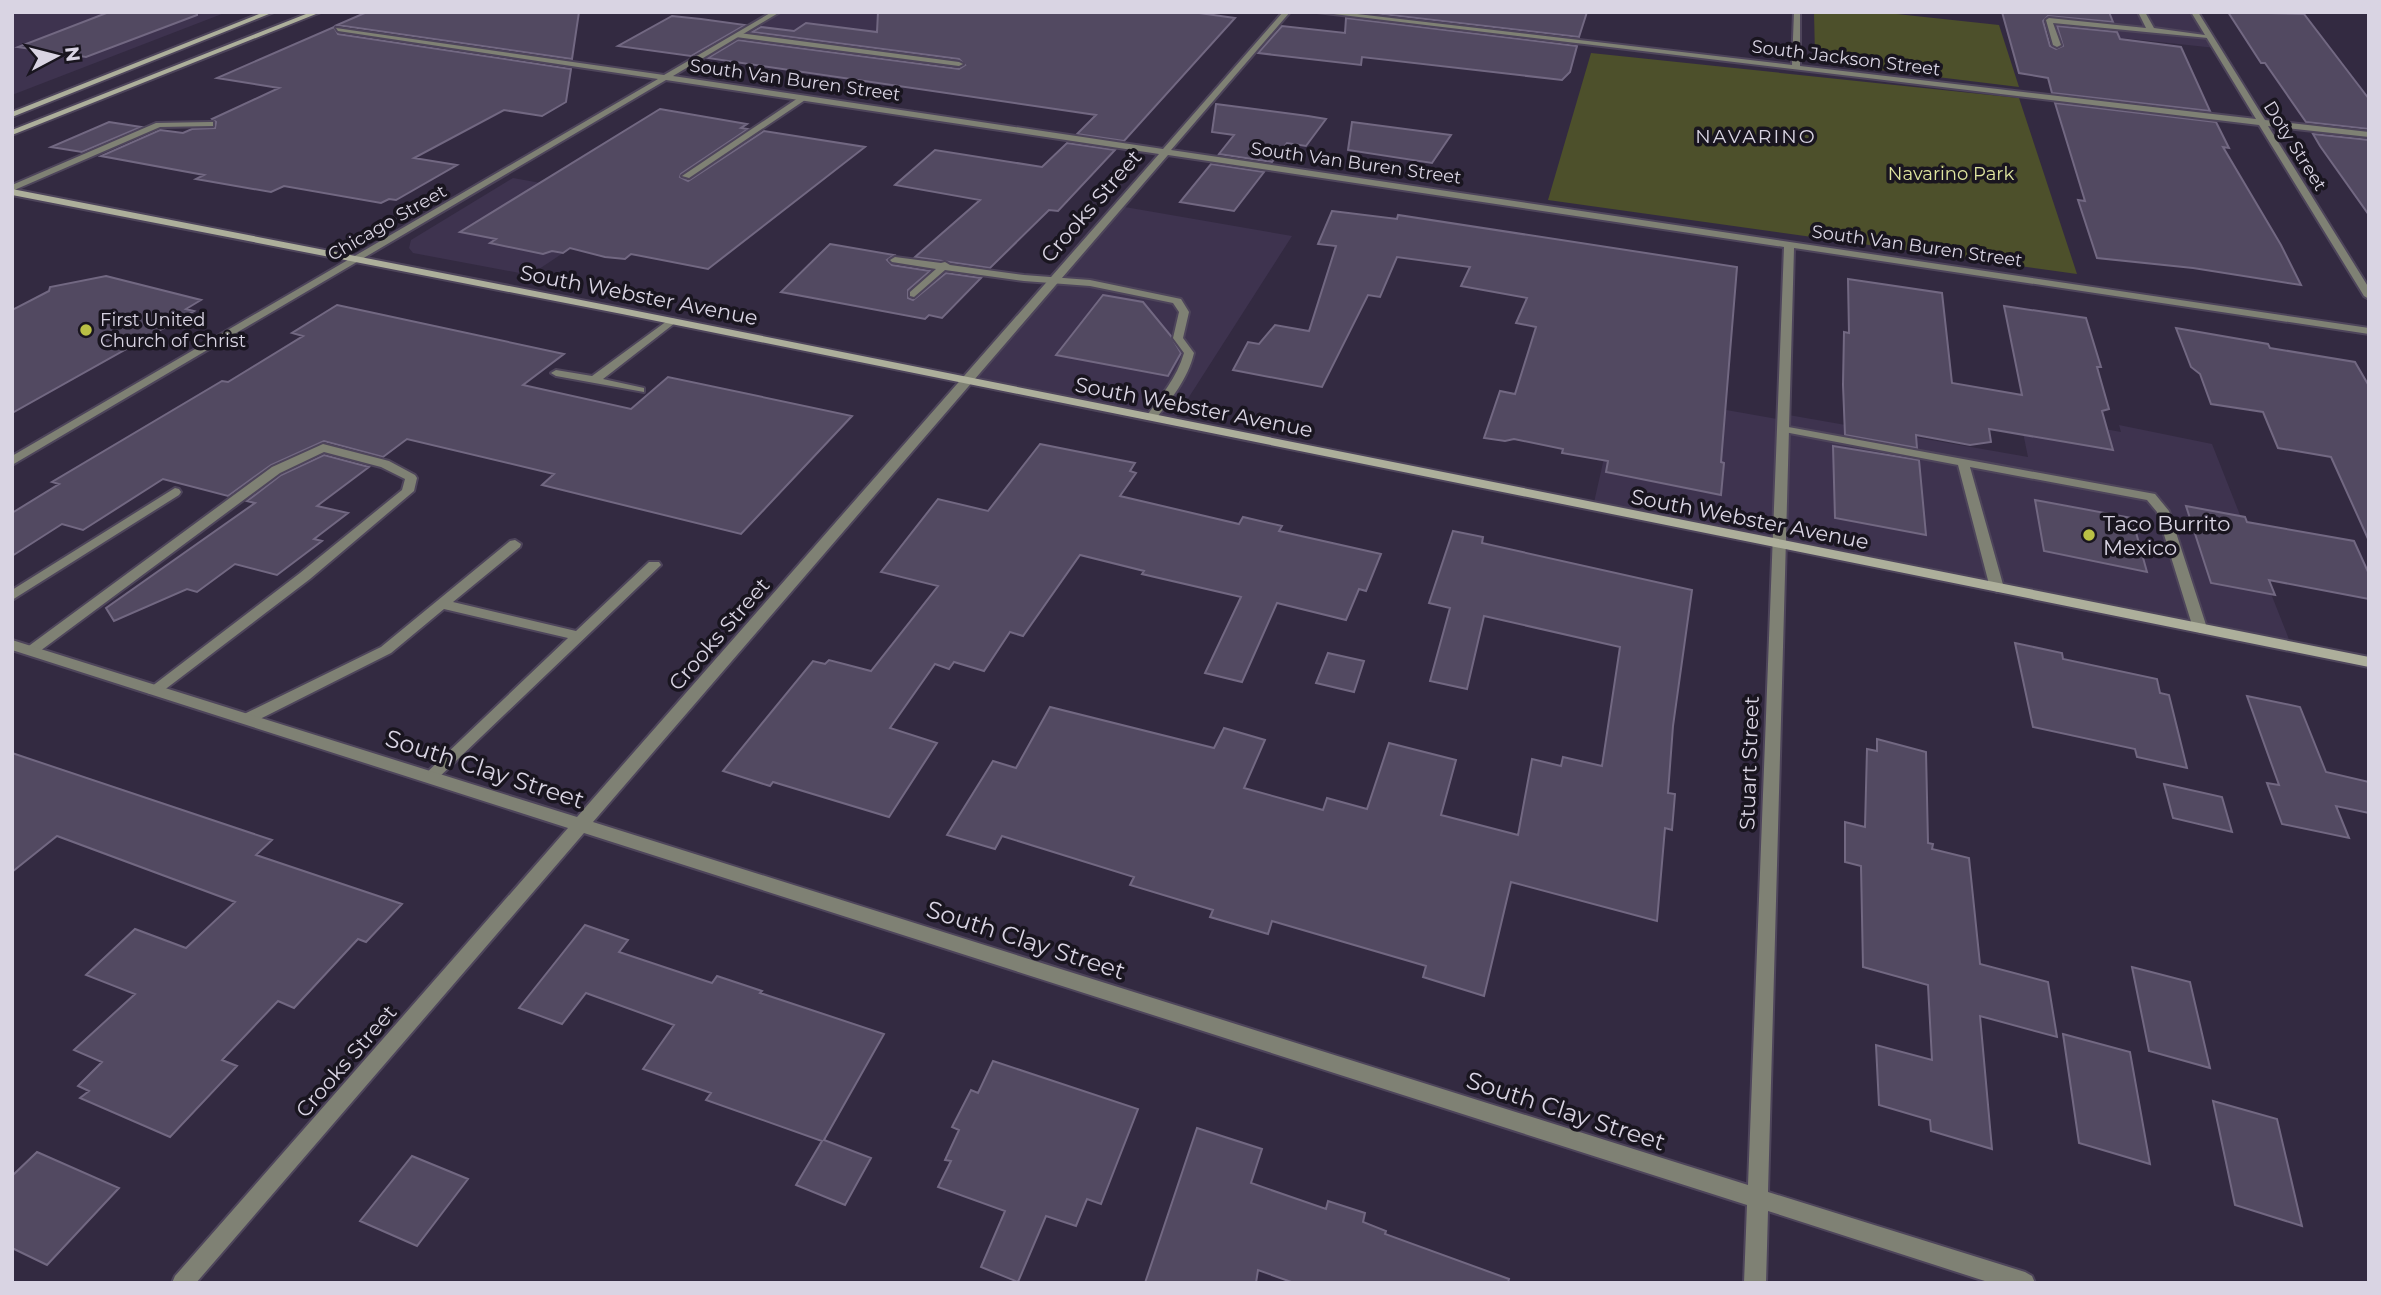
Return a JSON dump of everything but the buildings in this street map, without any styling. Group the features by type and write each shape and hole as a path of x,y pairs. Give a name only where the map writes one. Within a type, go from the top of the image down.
{"main road":[{"path":"12,116 271,12"},
{"path":"12,133 318,12"},
{"name":"South Webster Avenue","path":"12,190 2369,662"}],"street":[{"name":"Chicago Street","path":"12,461 777,12"},
{"name":"Crooks Street","path":"181,1283 1287,12"},
{"name":"South Jackson Street","path":"1320,12 2369,135"},
{"path":"1796,68 1797,12"},
{"path":"2141,12 2151,30"},
{"name":"Doty Street","path":"2194,12 2369,296"},
{"path":"2057,45 2049,20 2208,36"},
{"name":"South Van Buren Street","path":"338,29 2369,331"},
{"path":"739,35 959,64"},
{"path":"686,176 804,99"},
{"path":"12,190 159,125 209,124"},
{"name":"Stuart Street","path":"1755,1283 1789,245"},
{"path":"895,260 1024,278 1090,283 1177,301 1184,312 1178,338 1189,353 1186,365 1172,390 1151,418"},
{"path":"914,294 944,265"},
{"path":"594,380 671,321"},
{"path":"556,373 640,390"},
{"path":"1783,429 2151,497 2162,511 2200,628"},
{"path":"31,651 276,470 323,448 385,464 411,478 408,491 305,576 154,690"},
{"path":"1964,462 1997,588"},
{"path":"12,596 175,492"},
{"path":"247,719 386,650 515,544"},
{"path":"430,777 654,565"},
{"path":"442,604 579,636"},
{"name":"South Clay Street","path":"12,645 2025,1283"}],"shaded area":[{"path":"12,12 227,12 12,95"},
{"path":"777,12 973,12 999,39 962,68 730,40"},
{"path":"2005,12 2194,12 2216,48 2008,26"},
{"path":"513,178 585,191 670,182 530,275 413,253 409,248 411,240"},
{"path":"1119,206 1292,236 1173,422 966,381"},
{"path":"1619,391 1783,420 1783,414 2028,457 2019,413 2121,432 2119,425 2212,444 2292,647 1593,507"}],"green space":[{"path":"1814,12 1878,12 1999,25 2019,87 1823,63 1815,56"},
{"name":"Navarino Park","path":"1591,53 2019,98 2077,274 1548,200"}],"place":[{"name":"First United Church of Christ","path":"86,330"},
{"name":"Taco Burrito Mexico","path":"2089,535"}],"district":[{"name":"NAVARINO","path":"1756,136"}]}
